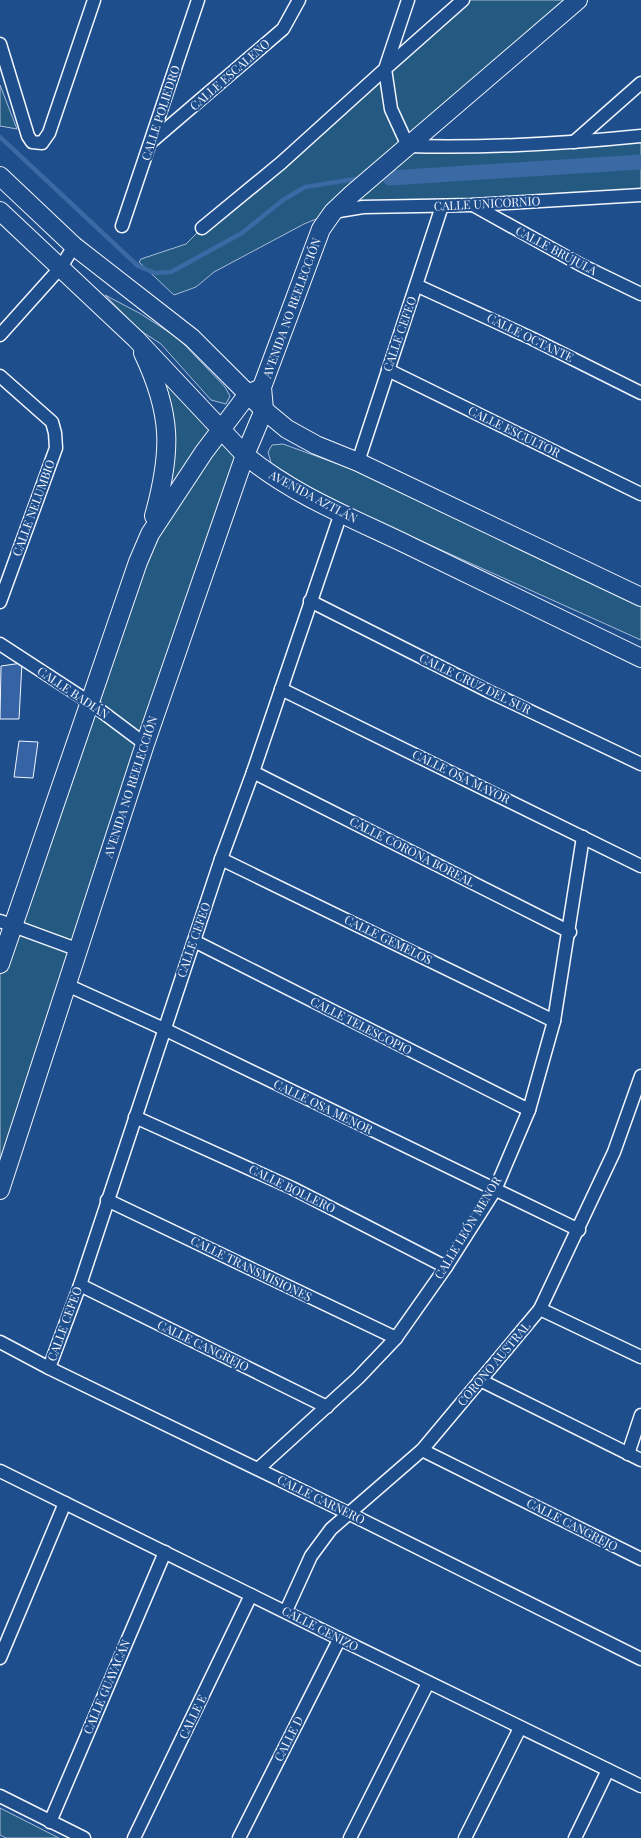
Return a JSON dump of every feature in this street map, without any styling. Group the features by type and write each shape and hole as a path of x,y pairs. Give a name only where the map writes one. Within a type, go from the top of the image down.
{"main road":[{"name":"AVENIDA NO REELECCIÓN","path":"0,964 6,923 150,534 221,430 255,390 321,229 333,212 578,0"},
{"path":"0,176 74,246 167,316 255,390 264,410 287,429 316,445 358,462 641,597"},
{"name":"AVENIDA AZTLÁN","path":"0,211 136,339 245,455 283,483 641,658"},
{"path":"136,339 161,397 166,422 168,455 162,490 150,534"},
{"name":"AVENIDA NO REELECCIÓN","path":"0,1190 145,744 245,455 264,410"}],"street":[{"path":"0,44 28,136 37,144 42,143 49,133 94,0"},
{"name":"CALLE POLIEDRO","path":"122,226 198,0"},
{"name":"CALLE ESCALENO","path":"151,142 283,29 299,0"},
{"path":"408,0 385,69 391,109 408,146 467,148 641,136"},
{"path":"202,228 282,163 463,0"},
{"path":"574,142 641,83"},
{"name":"CALLE UNICORNIO","path":"333,212 363,207 473,205 641,195"},
{"name":"CALLE BRÚJULA","path":"473,205 581,265 641,294"},
{"name":"CALLE CEFEO","path":"358,462 418,286 442,206"},
{"path":"0,335 61,267 74,246"},
{"name":"CALLE OCTANTE","path":"418,286 531,338 641,393"},
{"name":"CALLE ESCULTOR","path":"388,370 641,494"},
{"name":"CALLE NELUMBIO","path":"0,376 52,422 56,448 0,602"},
{"name":"CALLE CEFEO","path":"49,1368 80,1285 164,1029 341,513"},
{"name":"CALLE CRUZ DEL SUR","path":"310,601 488,691 641,764"},
{"name":"CALLE BADIÁN","path":"0,644 89,702 145,744"},
{"name":"CALLE OSA MAYOR","path":"281,690 641,866"},
{"name":"CALLE CORONA BOREAL","path":"253,772 570,932"},
{"name":"CALLE LEÓN MENOR","path":"258,1469 327,1408 396,1338 446,1267 495,1190 528,1110 554,1021 570,932 583,837"},
{"name":"CALLE GEMELOS","path":"222,859 554,1021"},
{"path":"6,923 79,950"},
{"name":"CALLE TELESCOPIO","path":"194,941 528,1110"},
{"name":"CALLE OSA MENOR","path":"67,985 164,1029 579,1230"},
{"name":"CORONO AUSTRAL","path":"286,1611 311,1556 331,1528 350,1514 422,1450 540,1309 579,1230 614,1152 641,1076"},
{"name":"CALLE BOLLERO","path":"135,1117 292,1188 446,1267"},
{"name":"CALLE TRANSMISIONES","path":"107,1200 396,1338"},
{"name":"CALLE CANGREJO","path":"80,1285 327,1408"},
{"path":"540,1309 641,1356"},
{"name":"CALLE CARNERO","path":"0,1342 49,1368 350,1514 641,1659"},
{"path":"480,1380 641,1460"},
{"path":"628,1454 641,1415"},
{"name":"CALLE CANGREJO","path":"422,1450 641,1559"},
{"name":"CALLE CENIZO","path":"0,1471 286,1611 339,1640 641,1786"},
{"path":"0,1658 65,1503"},
{"name":"CALLE GUAYACÁN","path":"50,1822 164,1552"},
{"name":"CALLE E","path":"134,1838 251,1595"},
{"name":"CALLE D","path":"239,1838 339,1640"},
{"path":"350,1838 428,1683"},
{"path":"465,1838 520,1728"},
{"path":"575,1838 608,1770"},
{"path":"0,1796 84,1838"}],"shaded area":[{"path":"463,0 575,0 409,145 641,136 641,195 333,212 304,224 214,272 196,287 174,295 139,262 141,259 186,244"},
{"path":"0,85 17,129 0,126"},
{"path":"105,295 141,314 178,338 225,387 230,396 226,404 211,400 161,344 138,329"},
{"path":"149,365 245,455 0,1195 0,964 150,534 168,455"},
{"path":"283,444 368,475 641,602 641,640 328,499 271,463 268,452 272,445"},
{"path":"0,1808 59,1838 6,1838 0,1835"}],"building":[{"path":"22,663 19,719 0,719 1,666"},
{"path":"19,741 38,742 33,778 14,777"}],"waterway":[{"path":"0,137 138,266 155,273 171,272 242,233 283,200 305,187 355,179"},
{"path":"390,178 641,162"}]}
